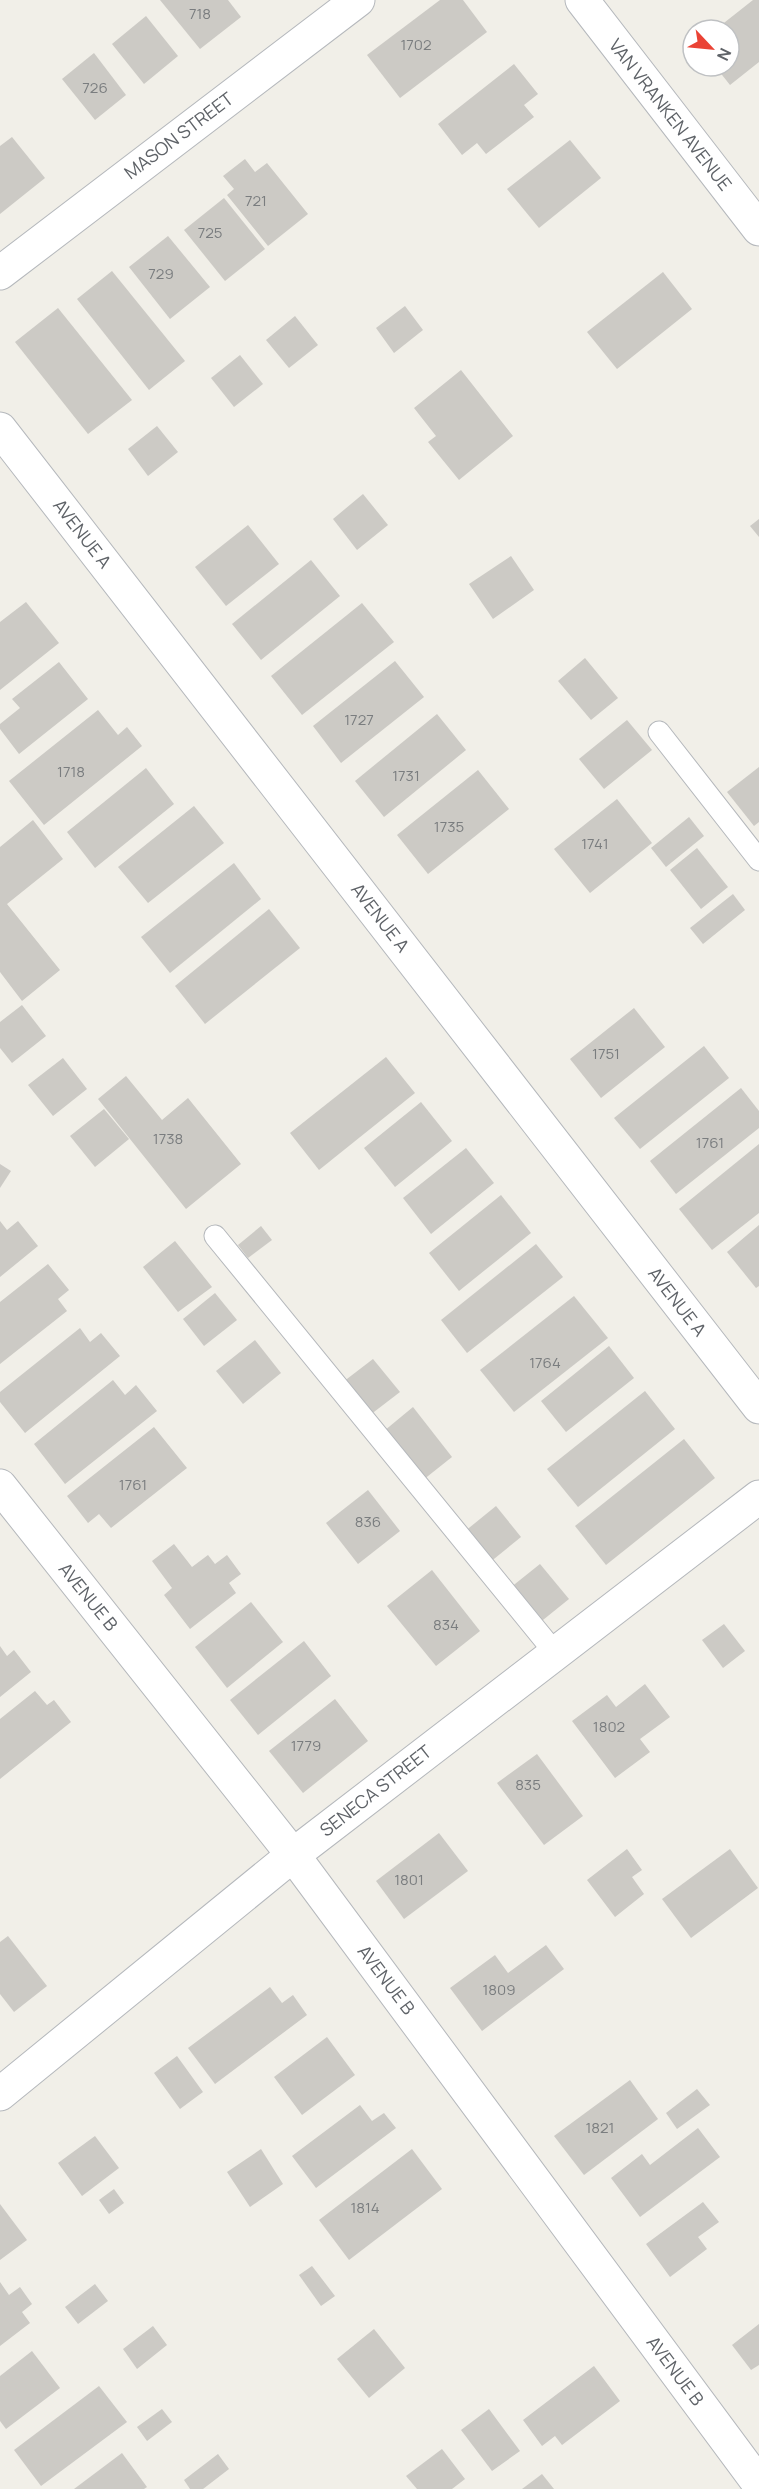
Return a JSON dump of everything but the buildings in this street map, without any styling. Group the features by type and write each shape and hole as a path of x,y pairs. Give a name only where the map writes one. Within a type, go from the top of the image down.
{"street":[{"name":"MASON STREET","path":"0,273 358,0"},
{"name":"VAN VRANKEN AVENUE","path":"582,0 759,229"},
{"name":"AVENUE A","path":"0,429 759,1407"},
{"name":"AVENUE B","path":"0,1486 294,1855 759,2484"},
{"name":"SENECA STREET","path":"0,2094 294,1855 759,1497"}],"lane":[{"path":"659,732 759,860"},
{"path":"215,1236 556,1654"}]}
